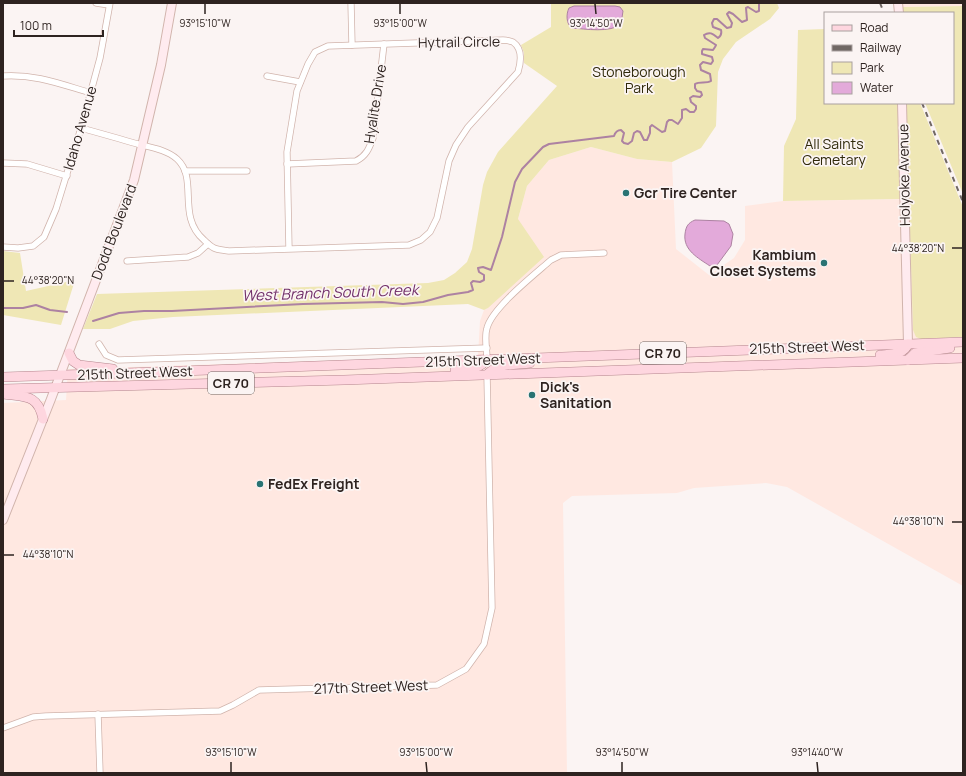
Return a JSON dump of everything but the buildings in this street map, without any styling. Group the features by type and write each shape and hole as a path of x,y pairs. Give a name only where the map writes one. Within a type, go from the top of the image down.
{"main road":[{"name":"Dodd Boulevard","path":"3,520 56,388 134,180 162,60 172,3"},
{"name":"Holyoke Avenue","path":"902,104 908,344"},
{"name":"215th Street West","path":"3,376 154,372 963,342"},
{"path":"823,363 845,358 901,352 906,349 908,344"},
{"path":"908,360 915,353 963,346"},
{"path":"68,353 73,361 79,365 154,372"},
{"path":"487,375 492,369 502,366 540,363 566,356"},
{"name":"215th Street West","path":"3,389 407,378 963,358"},
{"path":"407,378 430,372 477,367 482,365 487,359"},
{"path":"3,394 28,398 37,402 43,419"}],"street":[{"path":"96,3 109,4"},
{"path":"351,3 352,45"},
{"name":"Idaho Avenue","path":"3,247 18,248 33,246 44,237 56,209 67,176 91,93 100,58 109,4"},
{"name":"Hytrail Circle","path":"185,171 187,177 191,222 195,230 213,248 228,251 290,249 410,245 421,240 430,232 437,218 449,161 456,145 468,127 518,72 521,61 520,51 513,42 503,40 328,46 315,52 297,91 287,152 290,249"},
{"name":"Hyalite Drive","path":"287,164 356,161 363,157 370,149 384,44"},
{"path":"3,76 20,75 36,77 91,93"},
{"path":"267,76 300,82"},
{"path":"81,128 168,154 177,159 185,171 247,171"},
{"path":"3,163 28,164 67,176"},
{"path":"127,261 188,258 198,253 208,244"},
{"path":"487,359 486,330 489,320 497,310 551,260 561,255 604,253"},
{"name":"215th Street West","path":"99,344 106,355 118,360 487,348"},
{"name":"217th Street West","path":"3,728 33,717 220,711 259,690 436,685 466,669 484,644 492,608 487,375"},
{"path":"98,714 100,773"}],"shaded area":[{"path":"902,3 963,3 963,6 902,7"},
{"path":"591,147 637,159 672,162 676,249 709,275 734,258 745,240 745,206 783,201 910,199 913,330 921,339 963,337 963,586 787,487 766,483 694,488 677,493 572,496 563,503 567,773 3,773 3,403 66,400 68,369 478,356 480,321 484,310 488,308 518,219 527,186 549,160"}],"green space":[{"name":"Stoneborough Park","path":"551,3 777,3 779,8 770,19 736,42 723,59 718,72 716,126 701,148 672,162 637,159 591,147 549,160 527,186 518,219 544,257 484,310 468,304 173,317 133,321 110,329 83,329 97,294 428,283 444,280 455,273 467,262 472,249 483,185 487,172 498,152 557,86 524,63 524,53 521,45 551,27"},
{"path":"963,6 963,194 925,104 954,104 954,12 903,12 902,7"},
{"name":"All Saints Cemetary","path":"824,29 824,104 898,104 900,199 783,201 784,146 796,119 798,30"},
{"path":"906,104 920,104 963,207 963,337 921,339 916,337 913,330"},
{"path":"3,251 20,253 26,291 75,280 61,325 3,315"}],"water":[{"path":"574,6 620,7 623,11 621,24 611,29 591,30 572,28 568,21 567,13 569,8"},
{"path":"695,220 724,221 729,224 733,234 731,246 717,265 710,266 705,263 696,257 686,245 686,229 689,224"}],"waterway":[{"name":"West Branch South Creek","path":"93,321 119,313 144,311 172,311 303,304 382,302 403,304 423,302 473,290 471,283 473,281 480,282 484,280 484,275 479,272 478,268 483,267 491,270 502,237 515,182 522,169 543,147 549,144 614,136 616,132 621,130 624,133 622,141 628,144 632,141 634,133 637,131 640,132 644,140 647,140 650,133 650,127 652,125 662,132 665,131 669,120 672,120 678,124 682,118 682,110 686,109 690,112 694,112 696,109 696,106 691,102 690,98 693,96 700,97 702,95 701,92 697,91 695,88 695,84 711,81 710,74 701,70 700,65 703,62 711,64 713,61 712,57 702,54 702,51 703,49 713,50 716,45 705,38 704,35 710,33 718,38 721,35 721,30 713,27 712,23 714,19 717,19 727,28 731,27 732,23 727,14 729,12 742,22 747,20 746,8 748,7 756,12 759,11 759,3"},
{"name":"West Branch South Creek","path":"3,308 23,308 36,305 50,310 67,312"}],"railway":[{"path":"880,3 884,12"},
{"path":"922,104 963,202"}],"place":[{"name":"Gcr Tire Center","path":"626,193"},
{"name":"Kambium Closet Systems","path":"824,263"},
{"name":"Dick's Sanitation","path":"532,395"},
{"name":"FedEx Freight","path":"260,484"}]}
